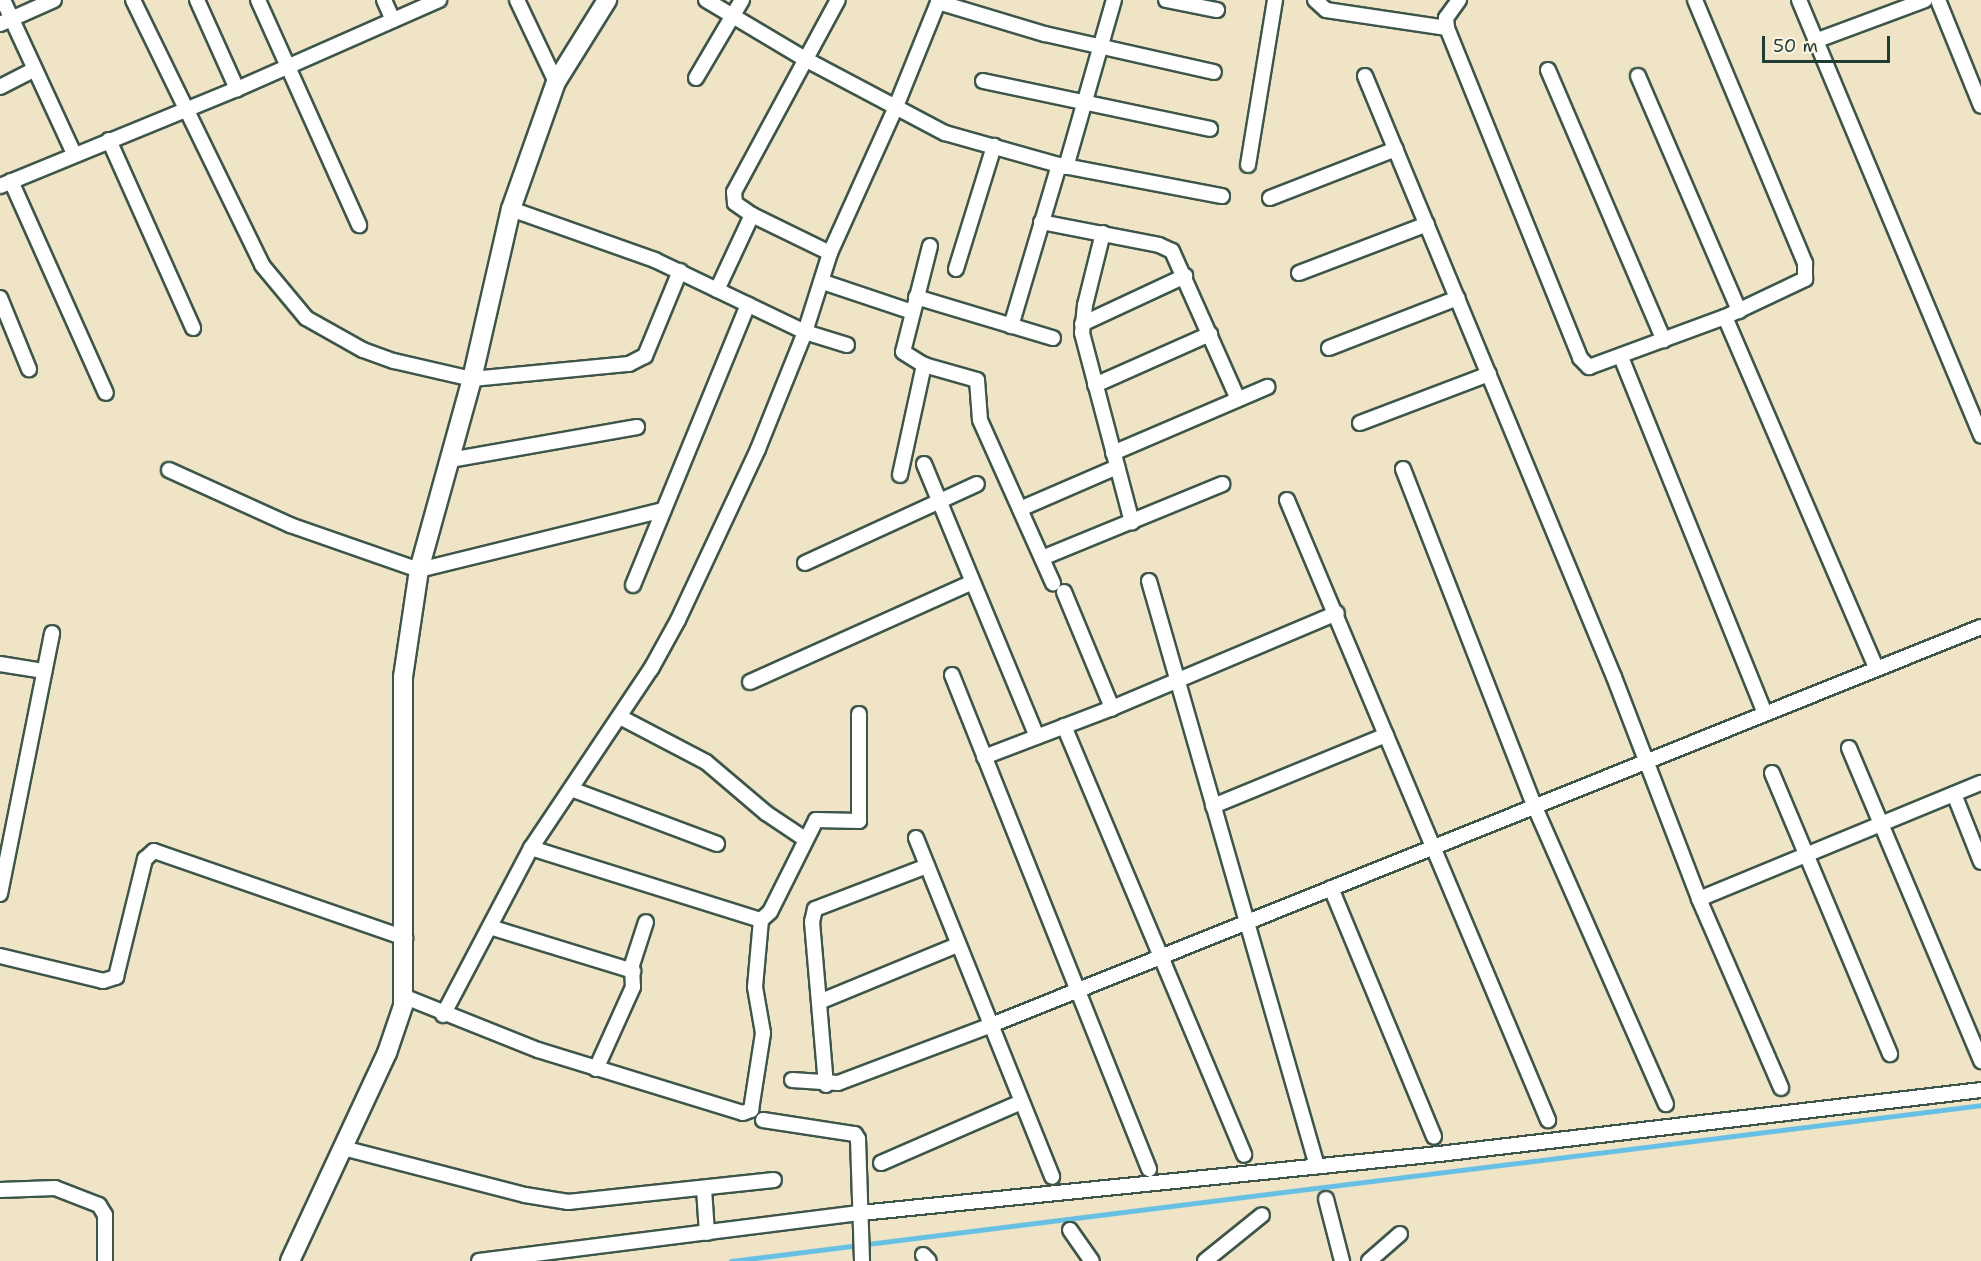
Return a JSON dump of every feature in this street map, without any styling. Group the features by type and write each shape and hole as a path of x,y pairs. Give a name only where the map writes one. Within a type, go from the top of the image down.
{"street":[{"path":"3,0 6,22 34,69 74,154"},
{"path":"6,22 54,0"},
{"path":"133,0 262,265 284,296 306,318 379,356 472,379 638,362 645,356 680,271"},
{"path":"197,0 237,89"},
{"path":"258,0 359,225"},
{"path":"384,0 393,20"},
{"path":"106,393 5,184 237,89 439,0"},
{"path":"517,0 556,82"},
{"path":"290,1261 387,1053 403,996 405,938 403,677 419,570 472,379 512,209 556,82 607,0"},
{"path":"706,0 805,59 895,109 945,133 1063,166 1222,196"},
{"path":"696,78 742,0"},
{"path":"830,253 752,215 735,203 734,192 838,0"},
{"path":"1011,326 1041,222 1063,166 1114,0"},
{"path":"1166,0 1216,10"},
{"path":"1248,165 1275,0"},
{"path":"1315,0 1326,10 1448,28"},
{"path":"1453,3 1446,18 1448,28 1580,358 1589,367 1621,357 1739,311 1800,283 1806,273 1695,0"},
{"path":"1799,0 1981,435"},
{"path":"1815,41 1925,0"},
{"path":"1938,0 1981,106"},
{"path":"442,1015 531,848 620,717 656,659 712,551 805,332 824,282 830,253 895,109 938,1 1100,46 1214,72"},
{"path":"0,87 34,69"},
{"path":"1548,70 1664,340"},
{"path":"1365,76 1489,374 1699,899 1780,1088"},
{"path":"1638,76 1739,311"},
{"path":"983,81 1210,129"},
{"path":"109,140 193,328"},
{"path":"956,269 994,146"},
{"path":"1270,198 1396,148"},
{"path":"512,209 680,271 805,332 847,345"},
{"path":"717,290 752,215"},
{"path":"1041,222 1167,247 1185,276 1238,399"},
{"path":"1299,273 1427,224"},
{"path":"1103,233 1082,324 1095,385 1132,522"},
{"path":"930,246 903,352 924,365 977,380 980,420 1042,558 1059,588 1112,708"},
{"path":"1082,324 1185,276"},
{"path":"824,282 912,312"},
{"path":"916,297 1053,338"},
{"path":"0,298 29,369"},
{"path":"1329,348 1458,298"},
{"path":"633,585 748,305"},
{"path":"1725,317 1876,668"},
{"path":"1095,385 1210,334"},
{"path":"1621,357 1765,713"},
{"path":"900,475 924,365"},
{"path":"1360,423 1489,374"},
{"path":"1113,453 1267,387"},
{"path":"450,460 637,427"},
{"path":"924,464 1036,737"},
{"path":"1020,509 1117,468"},
{"path":"169,470 290,525 419,570 664,510"},
{"path":"1403,470 1534,806 1666,1104"},
{"path":"805,563 977,484"},
{"path":"1042,558 1222,484"},
{"path":"1287,500 1337,613 1548,1119"},
{"path":"1149,581 1213,806 1249,920 1317,1166"},
{"path":"750,682 972,582"},
{"path":"984,757 1112,708 1337,613"},
{"path":"792,1080 826,1085 989,1026 1981,627"},
{"path":"0,894 7,822 52,633"},
{"path":"0,664 44,671"},
{"path":"952,675 1149,1169"},
{"path":"403,996 442,1015 596,1069 743,1113 751,1110 763,1033 755,987 760,920 770,912 805,839 819,818 851,824 859,821 859,714"},
{"path":"620,717 706,762 771,818 805,839"},
{"path":"1064,726 1244,1155"},
{"path":"1213,806 1386,735"},
{"path":"1849,748 1981,1061"},
{"path":"1772,773 1803,854 1890,1054"},
{"path":"1699,899 1803,854 1881,825 1981,783"},
{"path":"571,789 717,844"},
{"path":"1954,794 1981,862"},
{"path":"916,838 989,1026 1052,1177"},
{"path":"531,848 760,920"},
{"path":"0,956 103,981 116,977 145,859 154,851 405,938"},
{"path":"826,1085 812,922 815,909 927,866"},
{"path":"1331,888 1434,1137"},
{"path":"596,1069 633,987 633,971 646,922"},
{"path":"490,927 633,971"},
{"path":"819,1002 957,945"},
{"path":"479,1261 707,1233 1981,1090"},
{"path":"882,1163 1020,1102"},
{"path":"763,1120 855,1134 859,1145 862,1261"},
{"path":"344,1148 546,1199 595,1202 774,1180"},
{"path":"0,1190 43,1187 95,1202 104,1208 105,1261"},
{"path":"704,1189 707,1233"},
{"path":"1326,1199 1342,1261"},
{"path":"1204,1261 1262,1215"},
{"path":"1070,1230 1092,1261"},
{"path":"1368,1261 1400,1234"}],"waterway":[{"path":"731,1261 1981,1105"}]}
